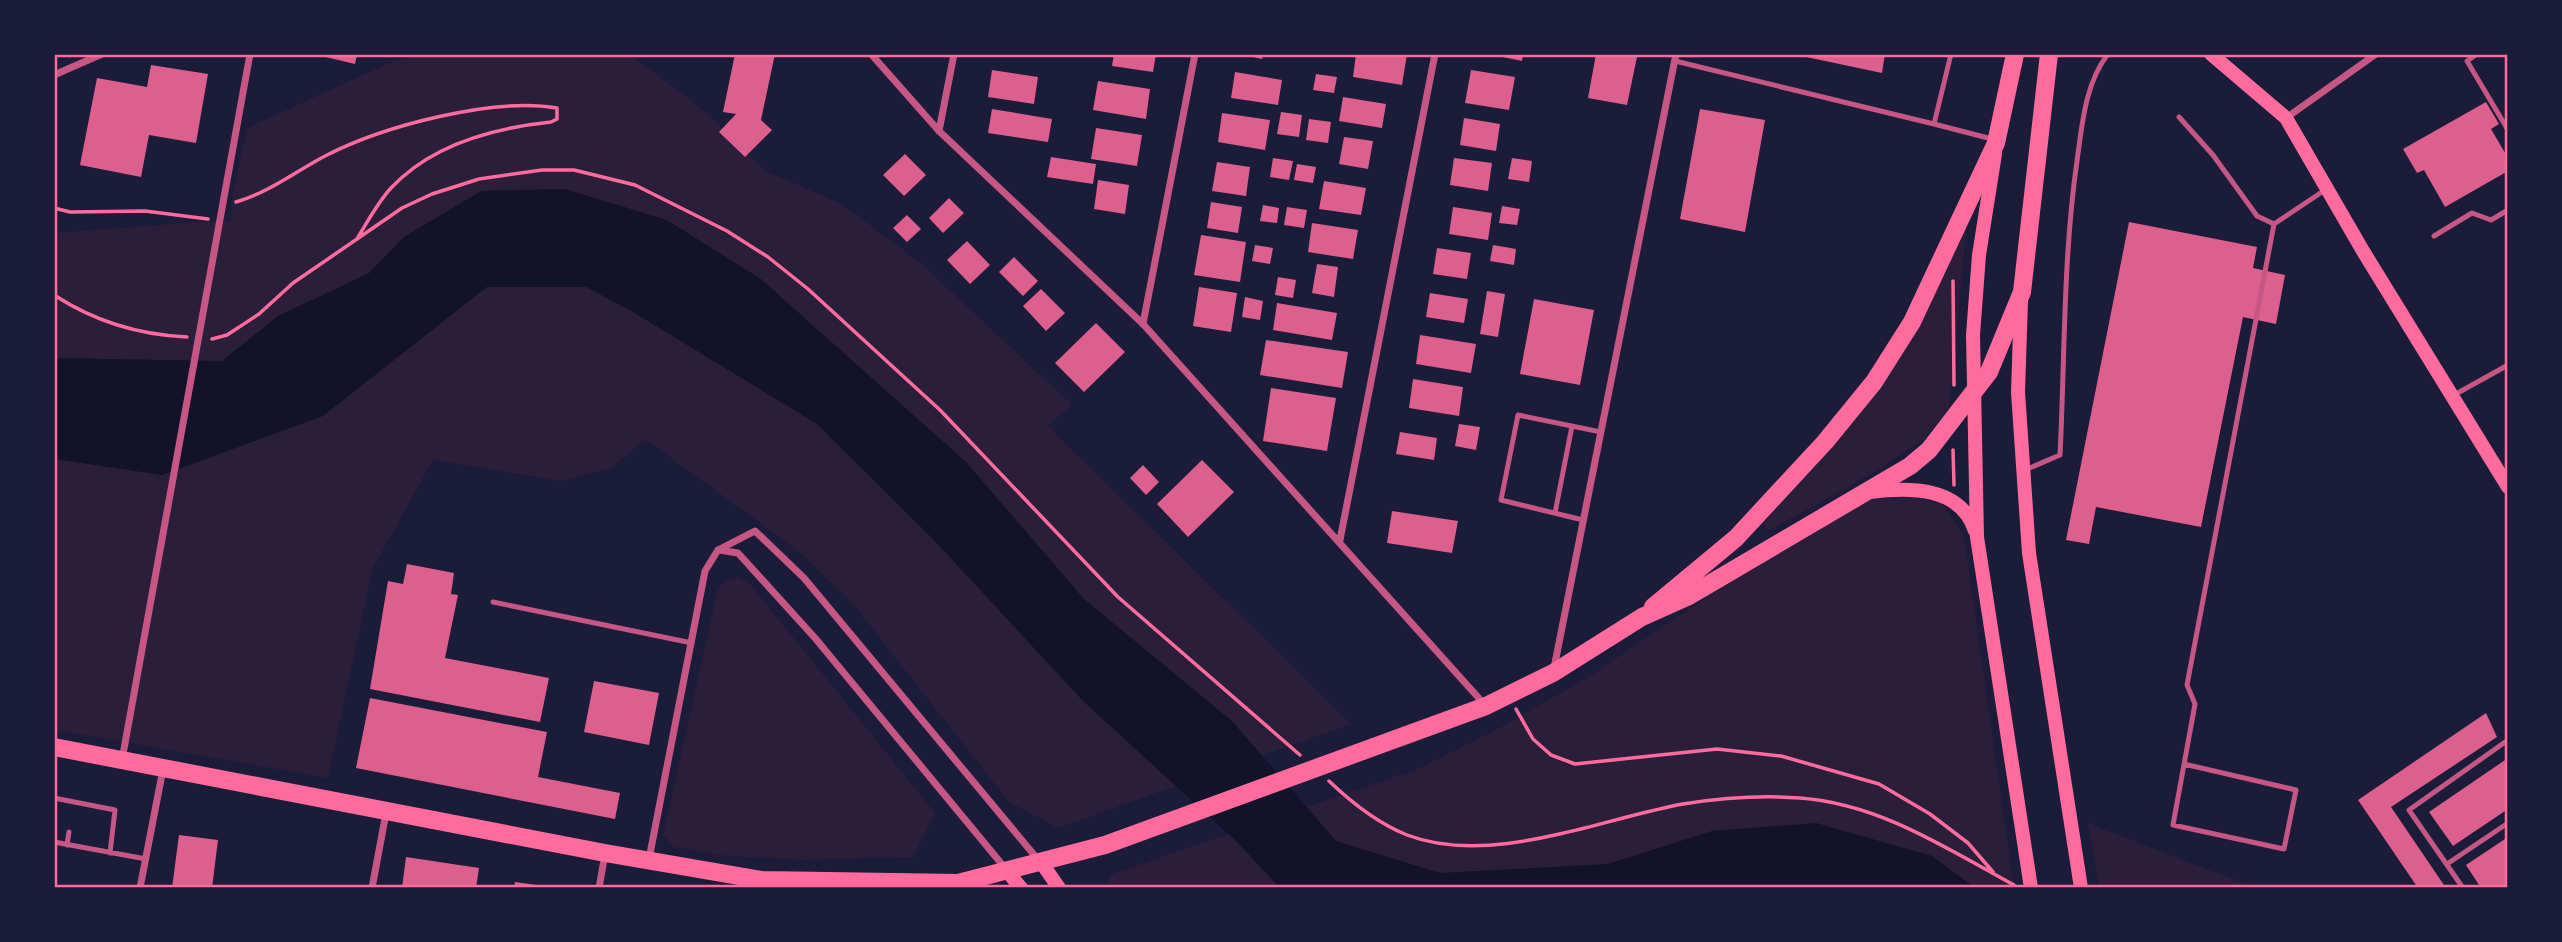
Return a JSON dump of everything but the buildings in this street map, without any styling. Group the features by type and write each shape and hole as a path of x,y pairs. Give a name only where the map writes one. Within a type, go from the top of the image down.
{"main road":[{"path":"1977,537 1973,335 1979,255 1996,141 2015,54"},
{"path":"2049,54 2022,292 2018,391 2029,553 2081,888"},
{"path":"2211,54 2286,118 2451,397 2508,487"},
{"path":"54,747 386,812 762,880 832,885 957,885 1105,845 1486,706 1553,673 1642,617 1736,538 1817,451 1874,382 1912,322 1996,141"},
{"path":"1642,617 1689,596 1910,467 1929,450 1989,372 2022,292"},
{"path":"1865,493 1899,488 1927,490 1954,502 1973,523 2031,888"},
{"path":"1041,862 1059,888"},
{"path":"1007,871 1021,888"}],"street":[{"path":"54,75 102,54"},
{"path":"122,761 250,54"},
{"path":"871,54 939,131 1143,324 1340,540 1486,706"},
{"path":"939,131 954,54"},
{"path":"1143,324 1195,54"},
{"path":"1340,540 1435,54"},
{"path":"2286,118 2376,54"},
{"path":"1553,673 1675,58"},
{"path":"648,861 693,643 705,571 718,550 755,531 804,578 1041,862"},
{"path":"718,550 738,553 815,638 1007,871"},
{"path":"140,888 163,769"},
{"path":"372,888 386,812"},
{"path":"599,888 605,853"}],"lane":[{"path":"1934,124 1951,54"},
{"path":"2022,471 2060,455 2065,274 2071,205 2088,100 2098,69 2108,54"},
{"path":"2477,54 2467,61 2508,130"},
{"path":"1675,58 1996,141"},
{"path":"2179,117 2213,155 2257,216 2274,224"},
{"path":"2184,764 2296,790 2284,849 2173,825 2184,764 2195,704 2187,685 2274,224 2328,188"},
{"path":"2434,236 2472,213 2491,220 2508,210"},
{"path":"2451,397 2508,365"},
{"path":"1583,520 1501,500 1518,415 1601,432"},
{"path":"1555,513 1572,426"},
{"path":"493,602 693,643"},
{"path":"2463,888 2409,810 2508,740"},
{"path":"54,798 115,810 110,853"},
{"path":"72,812 74,803"},
{"path":"2447,864 2508,823"},
{"path":"67,845 69,832"},
{"path":"54,842 146,859"}],"path":[{"path":"224,205 283,183 327,155 387,131 492,108 557,108 557,119 551,122 491,132 429,158 389,190 357,239"},
{"path":"204,338 227,335 259,314 293,283 402,208 432,194 479,179 542,170 574,170 635,185 727,231 768,257 808,289 940,410 1118,597 1304,759"},
{"path":"54,208 70,212 145,211 195,219 221,219"},
{"path":"1952,277 1954,385"},
{"path":"54,295 76,309 138,332 193,338"},
{"path":"1952,445 1955,453 1955,489"},
{"path":"1508,695 1533,739 1551,755 1576,764 1717,749 1781,756 1879,784 1930,814 1958,836 1995,874"},
{"path":"1322,775 1376,819 1409,835 1447,844 1471,845 1535,838 1682,804 1722,799 1800,798 1865,811 1917,831 2020,888"}],"shaded area":[{"path":"417,54 630,54 701,108 766,171 840,203 921,263 1072,405 1048,426 1351,724 1058,828 1009,802 853,604 796,549 645,439 613,467 561,481 433,460 373,568 328,778 54,730 54,233 231,222 232,196 247,128 389,63"},
{"path":"565,189 667,220 761,279 966,462 1084,599 1232,721 1336,841 1440,873 1608,864 1712,831 1816,823 1932,856 1975,888 1280,888 1237,842 1083,701 933,539 817,424 633,312 586,287 487,287 323,416 162,475 54,459 54,358 222,361 278,316 369,273 404,237 481,191"},
{"path":"1967,224 1949,408 1926,437 1878,470 1768,531 1763,523 1824,457 1897,357"},
{"path":"1913,495 1944,506 1964,536 2014,888 1107,888 1109,875 1417,769 1501,727 1590,676 1719,589 1824,524 1877,497"},
{"path":"739,578 751,585 935,813 913,857 803,860 727,856 673,847 663,835 717,592 725,580"},
{"path":"2088,823 2098,827 2256,888 2099,888"}]}
